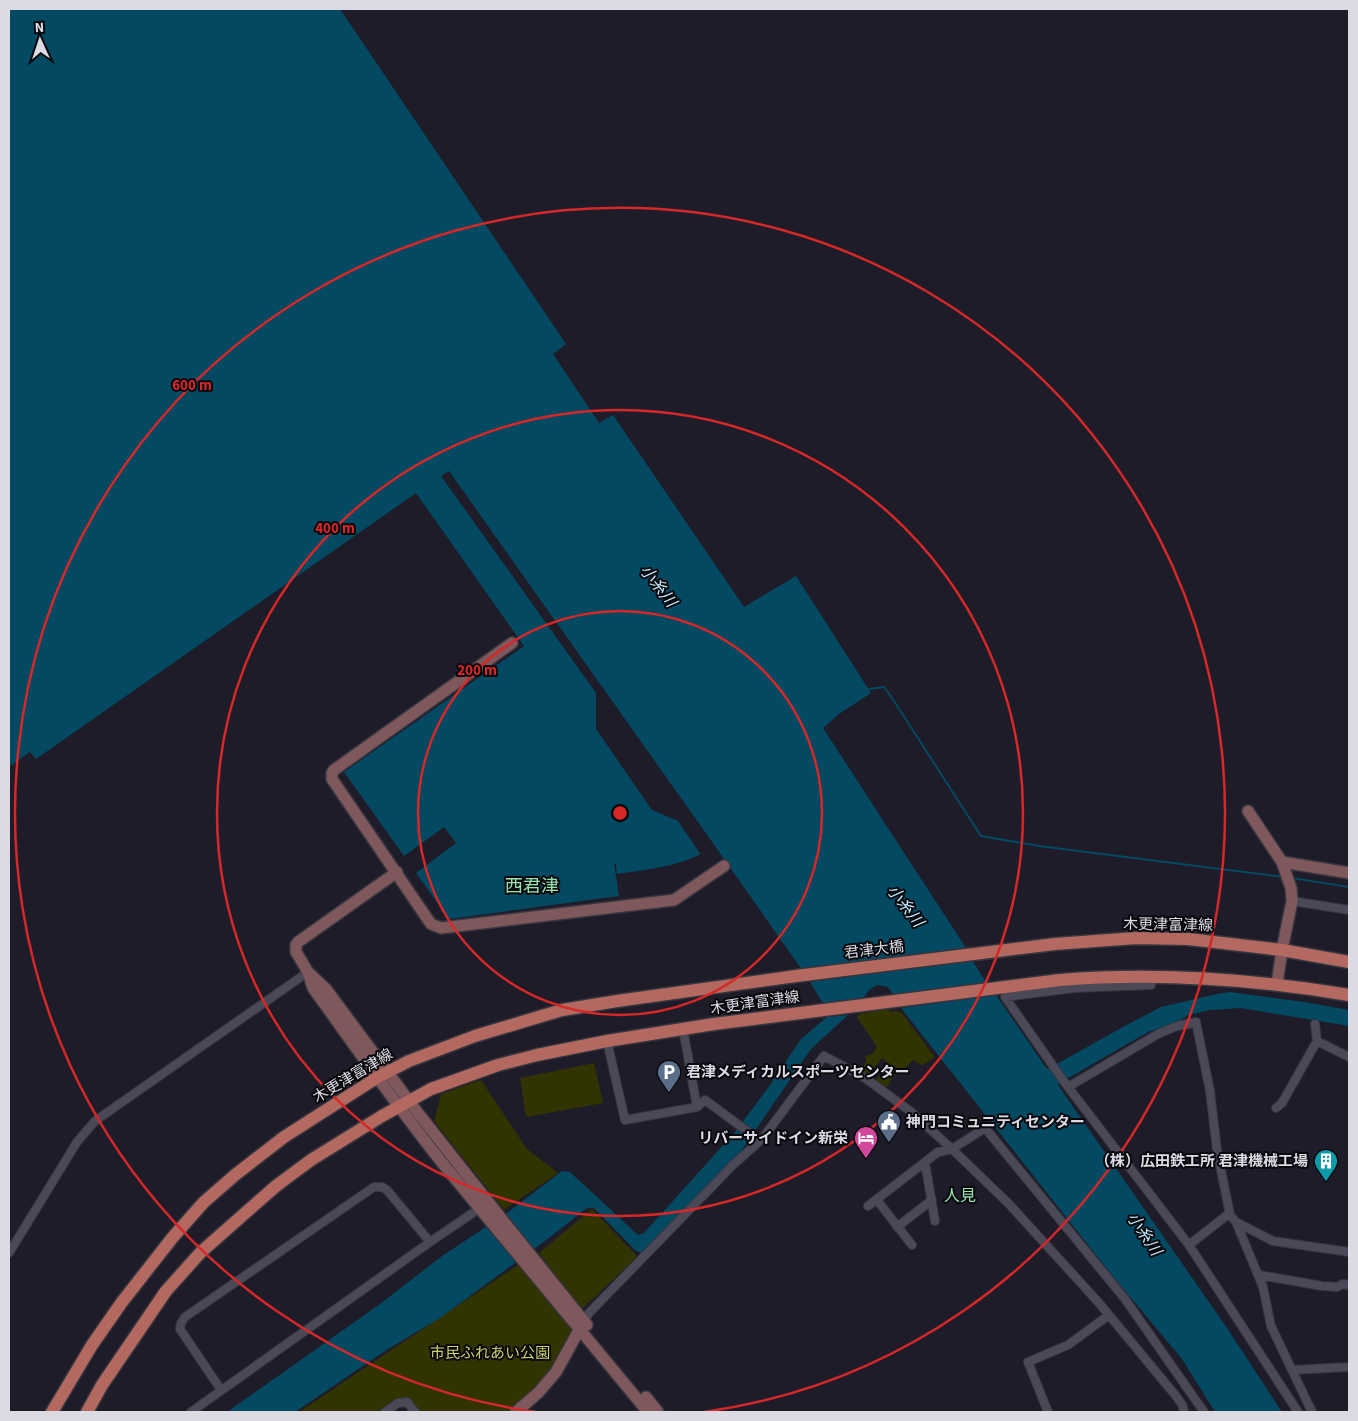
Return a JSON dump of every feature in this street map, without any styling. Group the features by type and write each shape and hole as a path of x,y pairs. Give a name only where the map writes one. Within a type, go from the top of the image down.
{"main road":[{"name":"木更津富津線","path":"986,952 1055,944 1136,938 1188,939 1282,950 1349,962"},
{"name":"君津大橋","path":"796,976 986,952"},
{"name":"木更津富津線","path":"52,1412 92,1345 122,1302 173,1237 204,1202 234,1175 284,1137 383,1075 409,1061 475,1036 562,1010 796,976"},
{"name":"木更津富津線","path":"87,1412 102,1385 166,1291 201,1252 276,1186 311,1160 404,1103 458,1078 537,1054 683,1029 1007,986 1086,978 1150,976"},
{"path":"1150,976 1223,979 1277,984 1349,995"}],"street":[{"path":"512,643 332,773 332,779 431,924 441,928 674,900 724,866"},
{"path":"1248,811 1286,872 1292,901 1277,984"},
{"path":"397,872 298,942 296,952 308,972 326,988 383,1075 480,1208 493,1216"},
{"path":"1286,872 1349,873"},
{"path":"1292,901 1349,910"},
{"path":"9,1254 77,1142 96,1121 308,972"},
{"path":"1150,976 1151,985 1056,990 1005,997 1066,1085 1189,1246 1298,1412"},
{"path":"1066,1085 1158,1034 1177,1026 1196,1022 1210,1091 1217,1150 1230,1215 1236,1222 1259,1275 1266,1297 1271,1326 1312,1412"},
{"path":"1276,1108 1282,1104 1317,1041 1315,1024"},
{"path":"683,1029 697,1107"},
{"path":"607,1041 625,1120 697,1107 705,1100 758,1138"},
{"path":"1317,1041 1349,1058"},
{"path":"516,1412 539,1392 556,1372 589,1313 758,1138 824,1056 865,1078 910,1111 1009,1204 1109,1315 1176,1396 1184,1412"},
{"path":"404,1103 528,1260 658,1412"},
{"path":"868,1206 938,1152 952,1149 985,1128 1125,1299 1204,1412"},
{"path":"925,1163 935,1221"},
{"path":"221,1390 180,1328 184,1317 374,1187 382,1187 387,1190 430,1242"},
{"path":"877,1200 912,1245"},
{"path":"897,1227 932,1200"},
{"path":"191,1412 480,1208"},
{"path":"1189,1246 1226,1216 1230,1215"},
{"path":"1236,1222 1273,1241 1349,1252"},
{"path":"1259,1275 1322,1286 1337,1287 1343,1284 1349,1285"},
{"path":"1048,1412 1028,1362 1068,1345 1109,1315"},
{"path":"583,1325 648,1412"},
{"path":"1292,1370 1349,1367"},
{"path":"385,1412 398,1403 407,1402 416,1412"}],"green space":[{"path":"890,1009 889,1012 896,1011 902,1013 934,1058 923,1065 913,1060 893,1077 885,1089 875,1081 890,1065 882,1058 873,1069 878,1073 872,1080 854,1067 856,1065 861,1068 867,1060 864,1057 873,1053 877,1047 857,1017 859,1014"},
{"path":"594,1063 603,1103 526,1117 520,1078"},
{"path":"481,1080 527,1149 558,1173 504,1210 434,1121 441,1094"},
{"path":"592,1209 636,1255 636,1258 584,1307 579,1307 539,1253"},
{"name":"市民ふれあい公園","path":"518,1265 563,1311 575,1327 559,1358 536,1390 509,1412 417,1412 402,1398 396,1399 377,1412 299,1412"}],"water":[{"name":"小糸川","path":"9,9 340,9 566,344 553,354 599,423 613,415 744,607 796,576 871,693 839,714 823,728 966,948 802,970 715,846 692,858 655,868 617,874 616,864 614,863 619,896 449,919 416,873 456,843 444,827 404,856 344,772 524,646 416,493 36,759 30,752 9,767"},
{"path":"972,960 987,984 894,996 888,987 877,985 869,990 862,1000 824,1005 810,982"},
{"path":"1230,992 1349,1010 1349,1026 1240,1008 1210,1010 1188,1015 1178,1022 1148,1032 1065,1080 1055,1065 1161,1007"},
{"name":"小糸川","path":"996,995 1047,1069 1051,1067 1061,1082 1058,1085 1227,1328 1282,1412 1215,1412 1182,1359 1111,1274 901,1008"},
{"path":"848,1015 811,1049 733,1163 641,1253 635,1250 594,1208 587,1208 440,1318 388,1349 295,1412 227,1412 380,1304 442,1256 507,1213 562,1171 570,1172 638,1235 644,1233 735,1132 801,1039 827,1017"}],"pier":[{"path":"449,471 715,846 701,855 678,821 652,810 596,729 596,693 441,476"}],"waterway":[{"path":"869,689 884,687 981,836 1039,846 1283,877"},
{"path":"1292,878 1349,887"}],"place":[{"name":"君津メディカルスポーツセンター","path":"669,1093"},
{"name":"神門コミュニティセンター","path":"889,1143"},
{"name":"リバーサイドイン新栄","path":"866,1159"},
{"name":"（株）広田鉄工所 君津機械工場","path":"1326,1182"}],"district":[{"name":"西君津","path":"532,886"},
{"name":"人見","path":"960,1196"}]}
